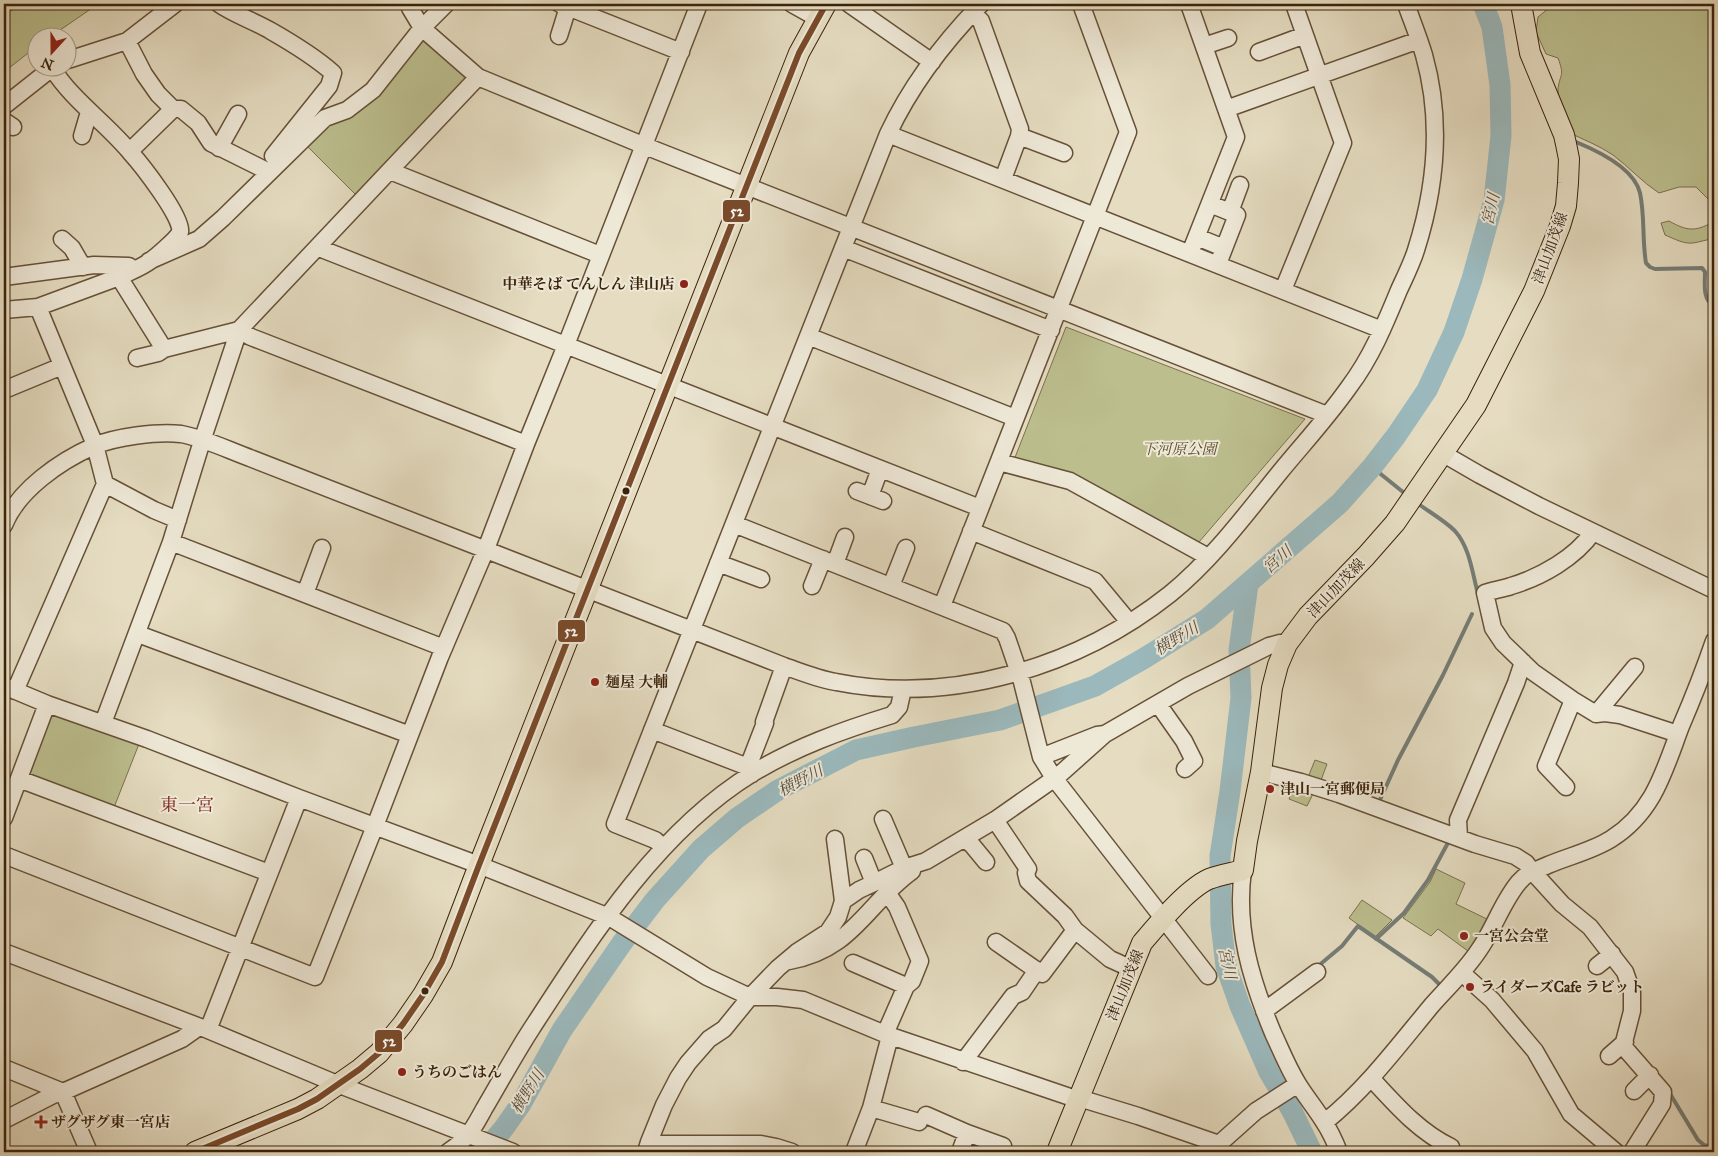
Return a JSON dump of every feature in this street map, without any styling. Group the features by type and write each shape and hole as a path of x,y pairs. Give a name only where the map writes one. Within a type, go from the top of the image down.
{"main road":[{"name":"津山加茂線","path":"1057,1152 1142,943 1164,917 1200,885 1210,879 1237,872 1247,842 1261,772 1272,688 1278,665 1278,645 1361,561 1395,523 1476,405 1496,369 1554,244 1566,206 1569,167 1566,144 1530,53 1521,4"},
{"path":"206,1150 298,1110 317,1099 379,1053 403,1024 442,962 799,53 821,11"}],"street":[{"path":"78,57 127,42 175,4"},
{"path":"4,310 38,307 126,274 199,239 223,218 265,170 329,86 333,72 322,63 272,31 219,4"},
{"path":"412,4 410,8 422,28 478,77 645,146 1328,415"},
{"path":"265,170 325,118 347,110 373,90 422,28 446,4"},
{"path":"4,855 314,977 444,648 486,549 699,4"},
{"path":"792,4 821,11"},
{"path":"849,4 932,62"},
{"path":"942,606 1128,132 1081,4"},
{"path":"1188,4 1236,137 1190,253"},
{"path":"1283,290 1343,143 1294,4"},
{"path":"4,525 7,518 31,486 62,464 95,445 145,435 180,434 486,549 784,666 835,682 872,688 929,689 1020,677 1089,646 1129,622 1170,593 1207,559 1328,415 1351,386 1373,350 1416,251 1430,195 1435,151 1432,99 1424,57 1406,4"},
{"path":"558,36 564,6 680,52"},
{"path":"663,847 655,840 615,824 888,134 916,84 977,8"},
{"path":"977,8 1020,129 1003,179"},
{"path":"1259,52 1305,36"},
{"path":"1204,46 1228,38"},
{"path":"1226,109 1419,40"},
{"path":"127,42 144,74 158,94 173,108 181,109 198,123 210,143 265,170"},
{"path":"103,723 171,542 202,441 240,330 478,77"},
{"path":"4,106 37,78"},
{"path":"60,78 74,97 130,151 172,208 180,227 176,239 150,261"},
{"path":"130,151 173,108"},
{"path":"82,136 89,112"},
{"path":"219,148 238,114"},
{"path":"888,134 1382,330"},
{"path":"1019,136 1064,153"},
{"path":"390,171 600,254"},
{"path":"1230,212 1240,185"},
{"path":"1210,204 1237,215 1218,264"},
{"path":"1196,237 1224,248"},
{"path":"62,239 72,248 83,267"},
{"path":"318,248 980,508"},
{"path":"843,248 1051,330"},
{"path":"4,277 83,267 129,266 126,274 164,349"},
{"path":"38,307 95,445 105,484 10,688 47,704 103,723 479,865 613,919 707,977 750,997 777,997 803,1000 887,1035 963,1062 1070,1097 1138,1116 1200,1146 1225,1148 1240,1124 1269,1102 1298,1084"},
{"path":"137,358 158,353 164,349 240,330 251,337 526,444"},
{"path":"808,336 1016,418"},
{"path":"4,390 62,366"},
{"path":"1442,453 1496,484 1714,590"},
{"path":"999,462 1070,481 1201,553 1207,559"},
{"path":"870,496 880,469"},
{"path":"105,484 154,510 178,520"},
{"path":"734,524 1003,631 1020,677 1040,753 1054,778 1208,976"},
{"path":"971,531 1095,581 1129,622"},
{"path":"1593,532 1585,544 1556,565 1527,580 1485,593 1493,628 1522,666 1596,714 1620,715 1678,734"},
{"path":"812,586 845,536"},
{"path":"171,542 444,648"},
{"path":"305,594 322,548"},
{"path":"891,586 906,548"},
{"path":"718,563 761,579"},
{"path":"138,634 410,735"},
{"path":"1325,1122 1344,1107 1371,1078 1462,973 1484,943 1520,880 1535,870 1600,846 1635,821 1658,785 1714,641"},
{"path":"785,962 812,956 840,941 902,878 926,861 995,820 1054,778 1105,734 1188,686 1278,645"},
{"path":"750,770 764,722 784,666"},
{"path":"1459,837 1458,820 1522,666"},
{"path":"1596,714 1635,667"},
{"path":"448,1152 469,1135 515,1053 572,967 613,919 663,847 750,770 815,741 892,714 899,707 903,689"},
{"path":"1566,787 1546,766 1573,700"},
{"path":"4,818 47,704"},
{"path":"1158,704 1194,761 1185,769"},
{"path":"652,730 750,770"},
{"path":"1040,753 1105,734"},
{"path":"1261,772 1301,782 1475,844 1515,856 1535,870 1562,904 1590,927 1612,954 1625,972 1632,992 1632,1011 1623,1046 1663,1092 1662,1104 1632,1152"},
{"path":"19,779 269,873"},
{"path":"4,1120 53,1095 64,1092 204,1029 240,949 299,798"},
{"path":"883,819 904,868"},
{"path":"995,820 1028,869 1026,873 1028,881 1065,916 1075,930 1110,959 1132,969"},
{"path":"835,839 841,908 853,928"},
{"path":"965,839 986,862"},
{"path":"864,858 874,882"},
{"path":"647,1147 664,1105 678,1078 708,1039 724,1029 750,997 785,962 828,932 841,908 859,890 904,868 926,861"},
{"path":"1237,872 1242,934 1250,970 1264,1011 1298,1084 1325,1122 1339,1152"},
{"path":"854,1152 871,1108 887,1035 906,986 912,981 920,961 897,907 888,894"},
{"path":"996,942 1042,974 1075,930"},
{"path":"4,952 513,1152"},
{"path":"1597,966 1612,954"},
{"path":"853,963 906,986"},
{"path":"963,1062 1013,996 1022,992 1037,970"},
{"path":"1264,1011 1317,972"},
{"path":"1462,973 1492,1000 1535,1051 1571,1114 1616,1152"},
{"path":"1609,1056 1625,1042"},
{"path":"4,1068 64,1092 89,1152"},
{"path":"1634,1091 1650,1075"},
{"path":"1371,1078 1402,1112 1440,1142 1452,1147"},
{"path":"871,1108 922,1118 1003,1146"},
{"path":"960,1152 967,1133"},
{"path":"647,1147 660,1144 761,1144 792,1152"}],"green space":[{"path":"28,4 98,4 63,28 28,28 28,53 4,72 4,13"},
{"path":"1550,4 1714,4 1714,239 1686,243 1665,235 1661,223 1669,221 1681,227 1696,229 1713,222 1712,203 1696,187 1679,187 1659,193 1613,155 1570,133 1558,95 1562,72 1558,58 1546,54 1536,32 1538,17 1549,8"},
{"path":"422,40 433,43 466,77 468,83 361,192 355,194 308,147 308,141"},
{"name":"下河原公園","path":"1066,327 1305,419 1199,542 1071,475 1014,460"},
{"path":"58,713 139,744 113,810 33,780 27,772 49,716"},
{"path":"1315,760 1327,764 1320,783 1307,780"},
{"path":"1296,782 1316,788 1307,806 1289,799"},
{"path":"1436,869 1465,883 1456,904 1493,922 1472,954 1438,929 1431,936 1403,918 1430,882"},
{"path":"1362,900 1392,920 1375,937 1349,918"}],"waterway":[{"name":"横野川","path":"484,1152 521,1104 562,1030 622,943 655,900 701,849 737,818 778,790 856,750 1000,720 1095,686 1207,619 1340,503 1372,467 1396,436 1427,390 1454,332 1472,279 1494,200 1501,136 1500,85 1492,27 1483,4"},
{"path":"1576,142 1594,150 1623,168 1636,184 1642,202 1646,263 1655,269 1702,268 1705,272 1706,295 1714,306"},
{"path":"1372,467 1403,492"},
{"path":"1420,505 1447,524 1460,538 1470,561 1478,594"},
{"name":"宮川","path":"1248,584 1239,650 1241,698 1220,856 1221,924 1226,966 1240,1006 1269,1072 1292,1111 1312,1152"},
{"path":"1379,802 1398,760 1443,675 1472,614"},
{"path":"1376,939 1404,913 1428,880 1450,839"},
{"path":"1317,967 1342,946 1358,926 1432,977 1443,988"},
{"path":"1669,1092 1698,1140 1704,1145 1711,1147 1714,1145"}],"transit line":[{"name":"52","path":"195,1152 298,1109 317,1099 360,1069 379,1053 403,1024 442,962 799,53 826,4"}],"place":[{"name":"中華そば てんしん 津山店","path":"684,284"},
{"name":"麺屋 大輔","path":"595,682"},
{"name":"津山一宮郵便局","path":"1270,789"},
{"name":"一宮公会堂","path":"1464,936"},
{"name":"ライダーズCafe ラビット","path":"1470,987"},
{"name":"うちのごはん","path":"402,1072"},
{"name":"ザグザグ東一宮店","path":"41,1122"}],"district":[{"name":"東一宮","path":"187,805"}]}
